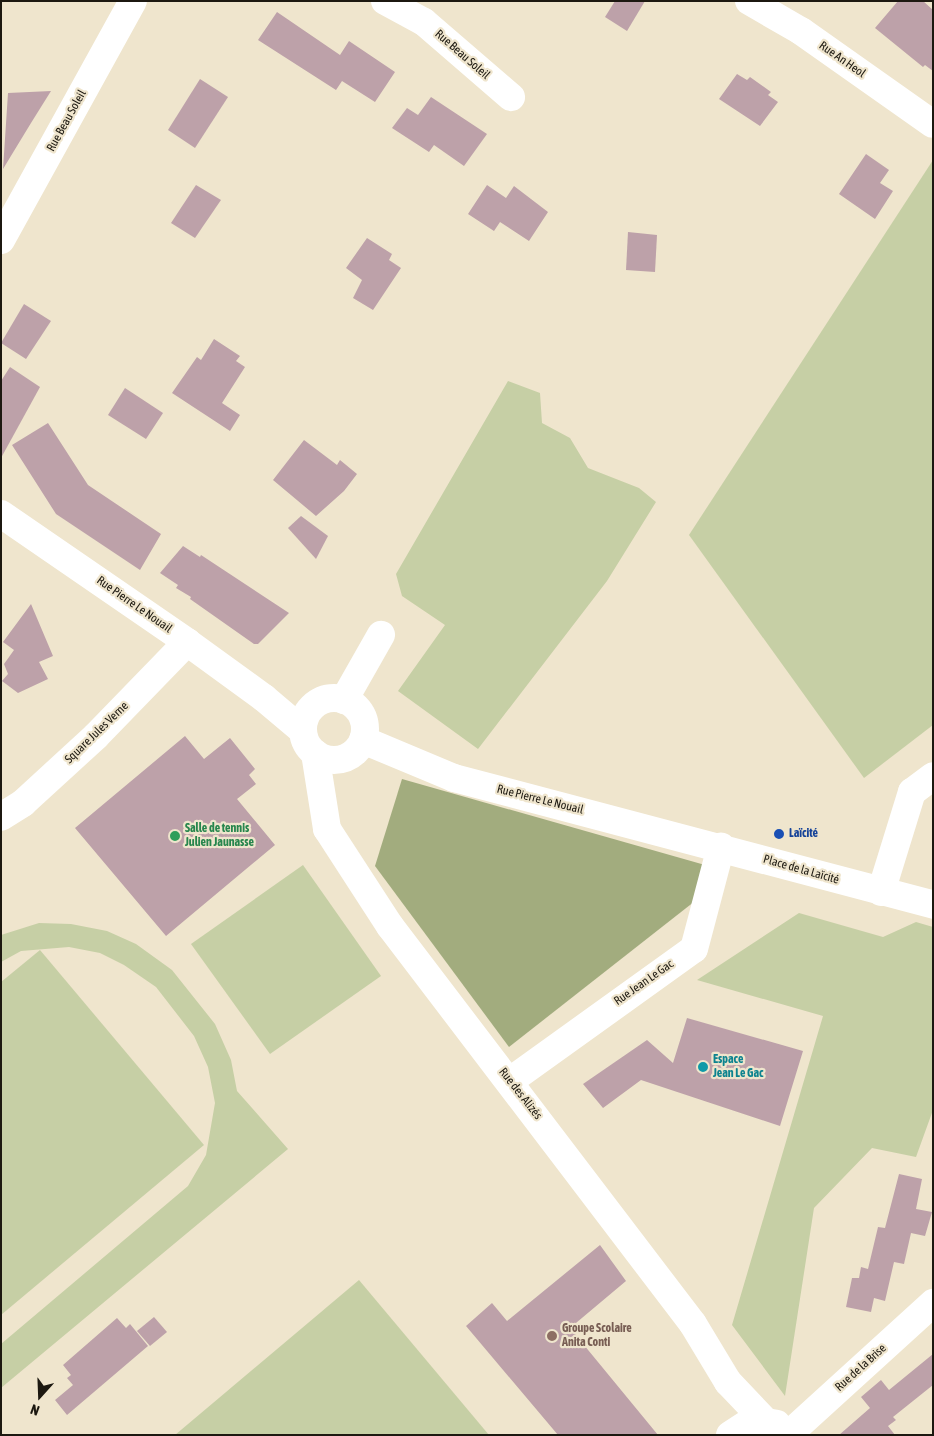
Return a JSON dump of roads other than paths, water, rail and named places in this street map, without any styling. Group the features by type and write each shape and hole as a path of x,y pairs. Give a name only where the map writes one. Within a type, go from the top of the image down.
{"street":[{"name":"Rue Beau Soleil","path":"1,240 133,1"},
{"name":"Rue Beau Soleil","path":"385,1 424,22 511,97"},
{"name":"Rue An Heol","path":"749,1 800,31 933,124"},
{"name":"Rue Pierre Le Nouail","path":"1,514 187,642 264,698 309,742"},
{"path":"344,700 381,634"},
{"name":"Square Jules Verne","path":"1,817 23,803 96,736 187,642"},
{"name":"Rue Pierre Le Nouail","path":"264,698 315,704"},
{"path":"334,698 344,700 360,711 365,730 363,740 358,749 342,759 332,760 309,742 308,712 315,704 334,698"},
{"name":"Rue Pierre Le Nouail","path":"363,740 454,778 721,847"},
{"name":"Rue des Alizés","path":"309,742 324,803 327,829 390,926 510,1081 693,1324 728,1382 764,1420 789,1434"},
{"path":"324,803 334,786 342,759"},
{"path":"933,776 912,792 881,892 933,905"},
{"name":"Place de la Laïcité","path":"721,847 881,892"},
{"name":"Rue Jean Le Gac","path":"510,1081 694,949 721,847"},
{"name":"Rue de la Brise","path":"789,1434 933,1303"},
{"name":"Rue des Alizés","path":"728,1382 732,1433"},
{"path":"732,1433 753,1420 764,1420"}],"place":[{"name":"Laïcité","path":"779,834"},
{"name":"Salle de tennis Julien Jaunasse","path":"175,836"},
{"name":"Espace Jean Le Gac","path":"703,1067"},
{"name":"Groupe Scolaire Anita Conti","path":"552,1336"}]}
